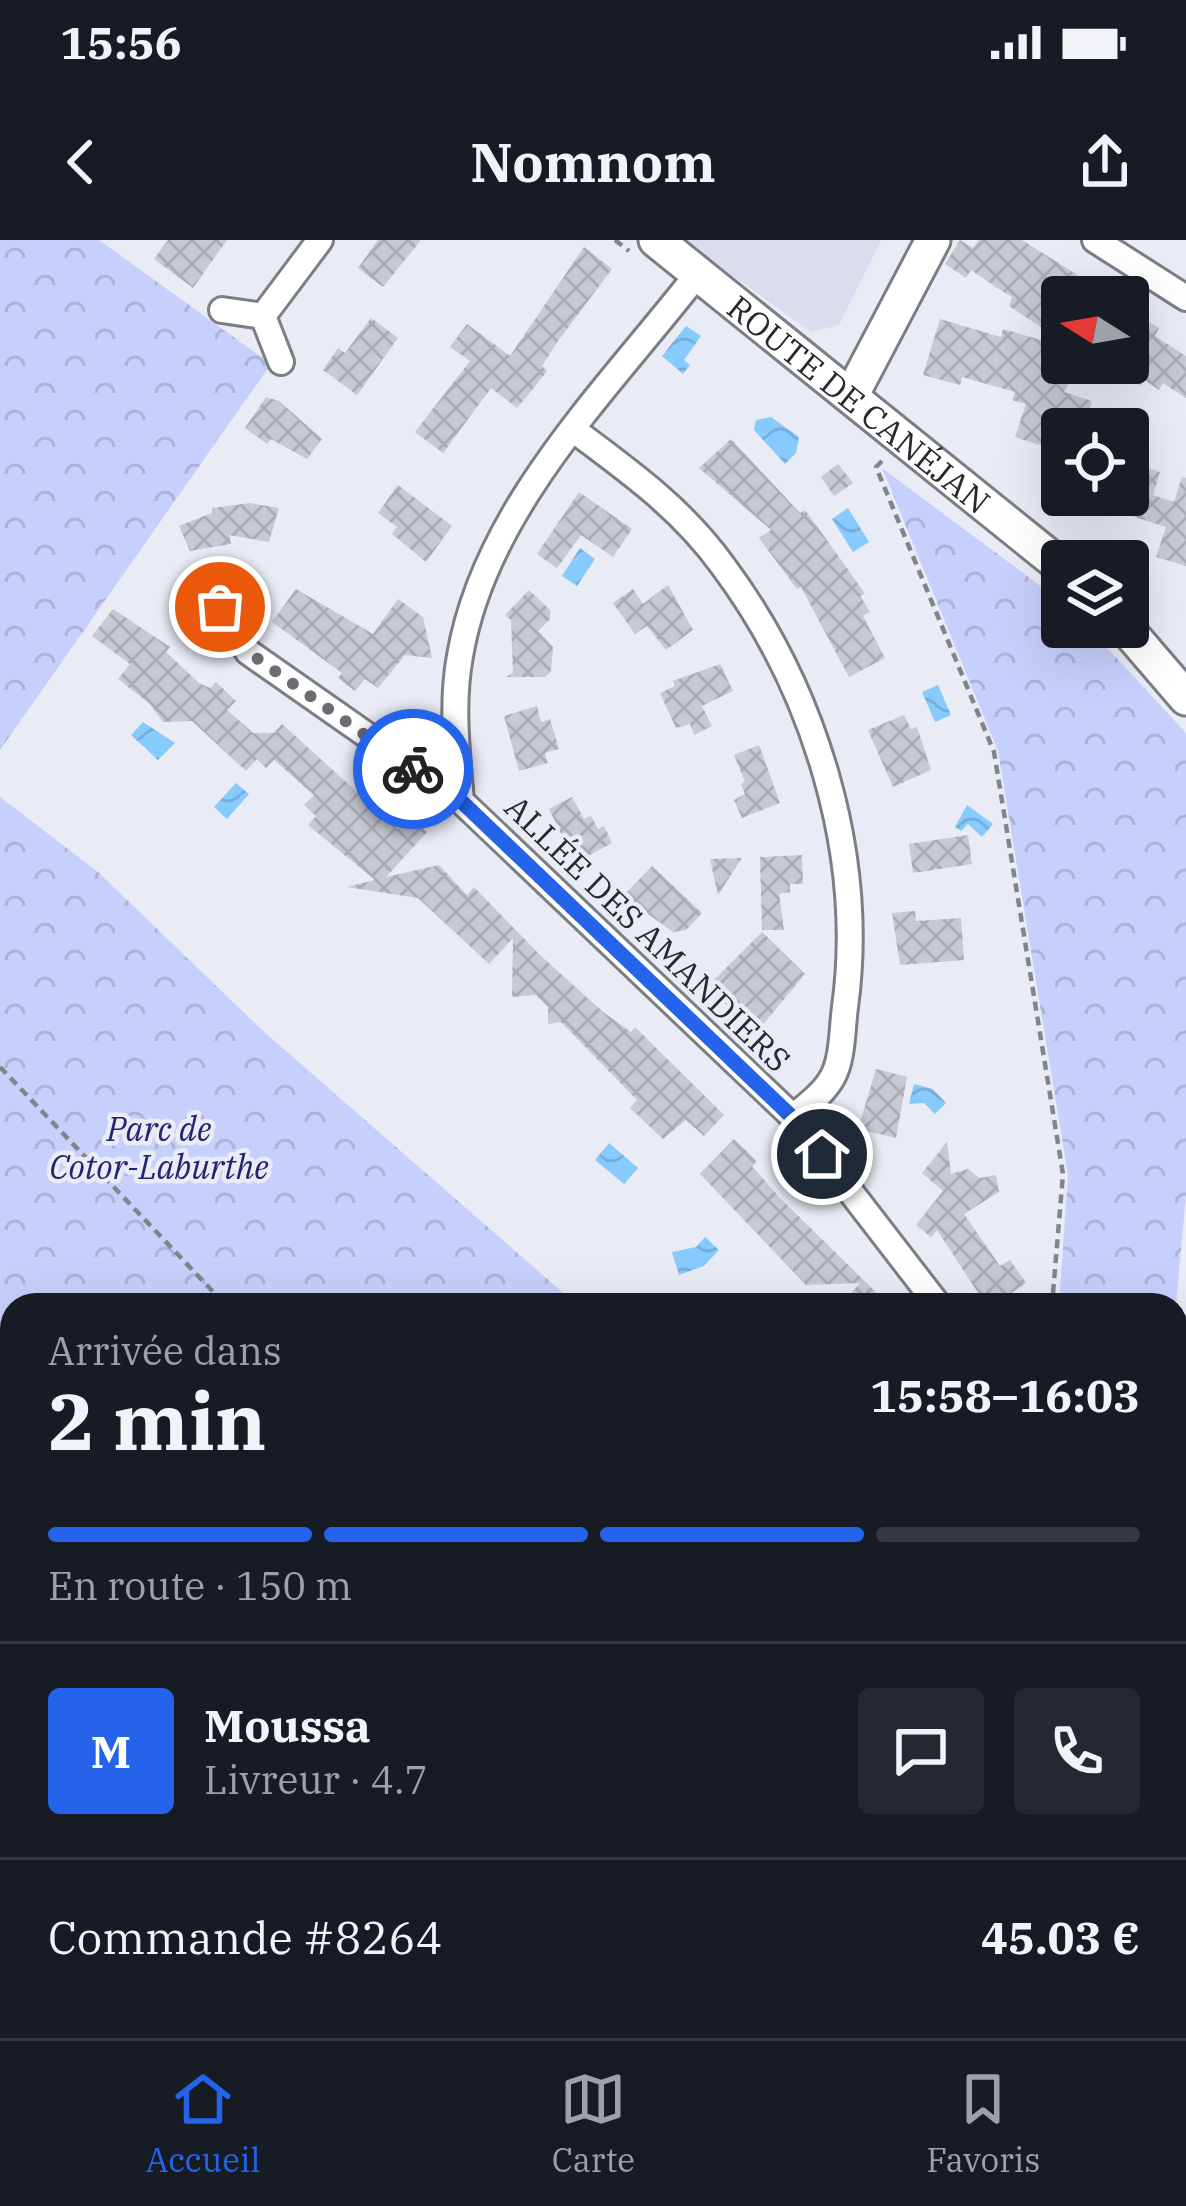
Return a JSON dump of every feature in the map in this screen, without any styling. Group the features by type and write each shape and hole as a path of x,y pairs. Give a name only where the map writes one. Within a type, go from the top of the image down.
{"street":[{"path":"262,316 320,240"},
{"name":"ROUTE DE CANÉJAN","path":"656,240 1041,550"},
{"path":"851,396 933,240"},
{"path":"1095,240 1186,298"},
{"name":"ALLÉE DES AMANDIERS","path":"699,272 575,430 499,542 472,612 456,681 461,801 793,1118 929,1293"},
{"path":"222,310 262,316"},
{"path":"262,316 281,362"},
{"path":"575,430 668,500 724,566 794,688 831,787 843,863 848,989 832,1077 793,1118"},
{"path":"220,607 248,652 461,801"},
{"path":"1143,648 1186,698"}],"path":[{"path":"888,427 885,459 876,466 994,752 1063,1174 1053,1293"},
{"path":"0,1067 214,1293"}],"shaded area":[{"path":"683,240 881,240 839,325 811,332"}],"green space":[{"path":"0,240 99,240 271,364 0,750"},
{"path":"882,468 1041,586 1041,648 1107,648 1186,733 1186,1195 1177,1293 1060,1293 1068,1175 998,751"},
{"name":"Parc de Cotor-Laburthe","path":"0,797 98,872 262,1030 563,1293 0,1293"}],"water":[{"path":"686,326 701,336 684,360 690,365 683,374 662,356"},
{"path":"771,417 799,437 796,453 785,464 754,430 756,420"},
{"path":"848,508 869,542 853,552 832,519"},
{"path":"580,548 595,559 577,586 562,576"},
{"path":"938,685 951,715 935,722 922,692"},
{"path":"143,722 175,743 158,760 131,735"},
{"path":"236,783 249,794 227,819 214,807"},
{"path":"967,805 993,824 982,837 968,824 961,831 955,827"},
{"path":"914,1084 933,1089 946,1103 935,1114 924,1103 909,1104"},
{"path":"609,1143 638,1168 624,1184 595,1160"},
{"path":"705,1237 719,1250 704,1266 679,1275 672,1252 696,1247"}],"building":[{"path":"168,240 227,240 193,288 154,259"},
{"path":"378,240 421,240 383,287 358,268"},
{"path":"960,240 973,248 979,240 1022,240 1079,276 1041,276 1041,327 1009,306 1012,297 971,270 966,278 945,264"},
{"path":"584,247 612,269 558,341 542,366 547,371 517,408 491,388 443,453 415,432 470,361 450,347 467,324 510,356"},
{"path":"371,318 398,338 357,395 323,370 338,348 345,353"},
{"path":"940,319 1001,337 1003,329 1041,340 1041,384 1069,384 1064,392 1092,401 1090,408 1041,408 1041,445 1036,444 1015,437 1026,404 1012,400 1015,392 962,377 960,385 923,375"},
{"path":"1149,322 1159,328 1155,336 1186,356 1186,398 1163,383 1159,390 1149,383"},
{"path":"266,397 279,401 322,439 307,459 271,439 267,444 245,428"},
{"path":"731,439 800,513 805,510 837,554 865,594 860,596 870,612 863,616 885,658 849,677 801,587 797,589 759,538 771,530 699,468"},
{"path":"838,464 853,483 834,496 821,477"},
{"path":"1149,468 1160,472 1153,495 1174,502 1182,477 1186,478 1186,566 1156,557 1166,527 1131,516 1149,516"},
{"path":"398,485 452,526 426,562 392,534 397,527 378,513"},
{"path":"579,492 632,529 613,557 581,535 557,568 537,554"},
{"path":"250,503 279,508 269,542 229,535 231,544 190,551 179,526 212,513 212,508"},
{"path":"668,585 693,630 666,650 647,626 635,634 613,603 633,589 643,604"},
{"path":"296,589 373,634 398,599 423,617 432,658 405,655 378,688 365,679 355,691 338,678 342,673 272,622"},
{"path":"529,590 550,610 550,619 538,631 553,647 551,671 545,677 506,677 513,673 511,620 505,615"},
{"path":"113,609 170,647 166,652 199,683 210,688 216,682 236,701 227,710 253,733 274,733 282,724 398,829 410,816 427,832 386,877 439,865 467,895 474,887 540,955 603,1012 631,1032 635,1027 724,1115 704,1136 686,1120 663,1139 630,1108 637,1100 561,1022 548,1024 548,1007 536,995 512,997 513,938 489,964 418,898 347,887 375,880 308,825 316,816 304,805 314,795 274,760 266,768 257,759 246,771 192,721 163,722 150,704 118,679 130,664 92,636"},
{"path":"720,664 733,691 702,706 712,726 694,735 690,724 676,728 660,693 675,686 673,681"},
{"path":"537,706 541,722 550,719 559,749 545,753 548,763 519,771 504,716"},
{"path":"904,715 911,729 917,727 931,770 893,787 868,730"},
{"path":"759,745 780,803 742,818 734,800 745,794 741,784 745,782 734,755"},
{"path":"572,797 584,819 591,816 598,829 604,826 612,843 575,863 549,809"},
{"path":"968,835 972,864 913,873 909,844"},
{"path":"802,855 803,884 790,884 790,892 779,894 784,930 762,930 760,857"},
{"path":"742,858 718,895 710,859"},
{"path":"652,866 702,913 686,930 673,932 623,896"},
{"path":"915,911 916,921 961,918 964,960 900,965 892,913"},
{"path":"762,932 805,974 761,1027 743,1009 736,1015 708,986"},
{"path":"876,1069 907,1077 896,1138 858,1129"},
{"path":"734,1139 757,1161 752,1166 779,1197 877,1293 851,1293 860,1283 806,1285 700,1174"},
{"path":"947,1142 951,1174 968,1169 979,1178 996,1175 999,1192 964,1214 1000,1266 1010,1260 1026,1283 1011,1293 978,1293 937,1230 931,1237 916,1225 943,1191 922,1173"}],"way so far":[{"path":"220,607 248,652 413,769"}],"route":[{"path":"413,769 461,801 793,1118 822,1154"}]}
